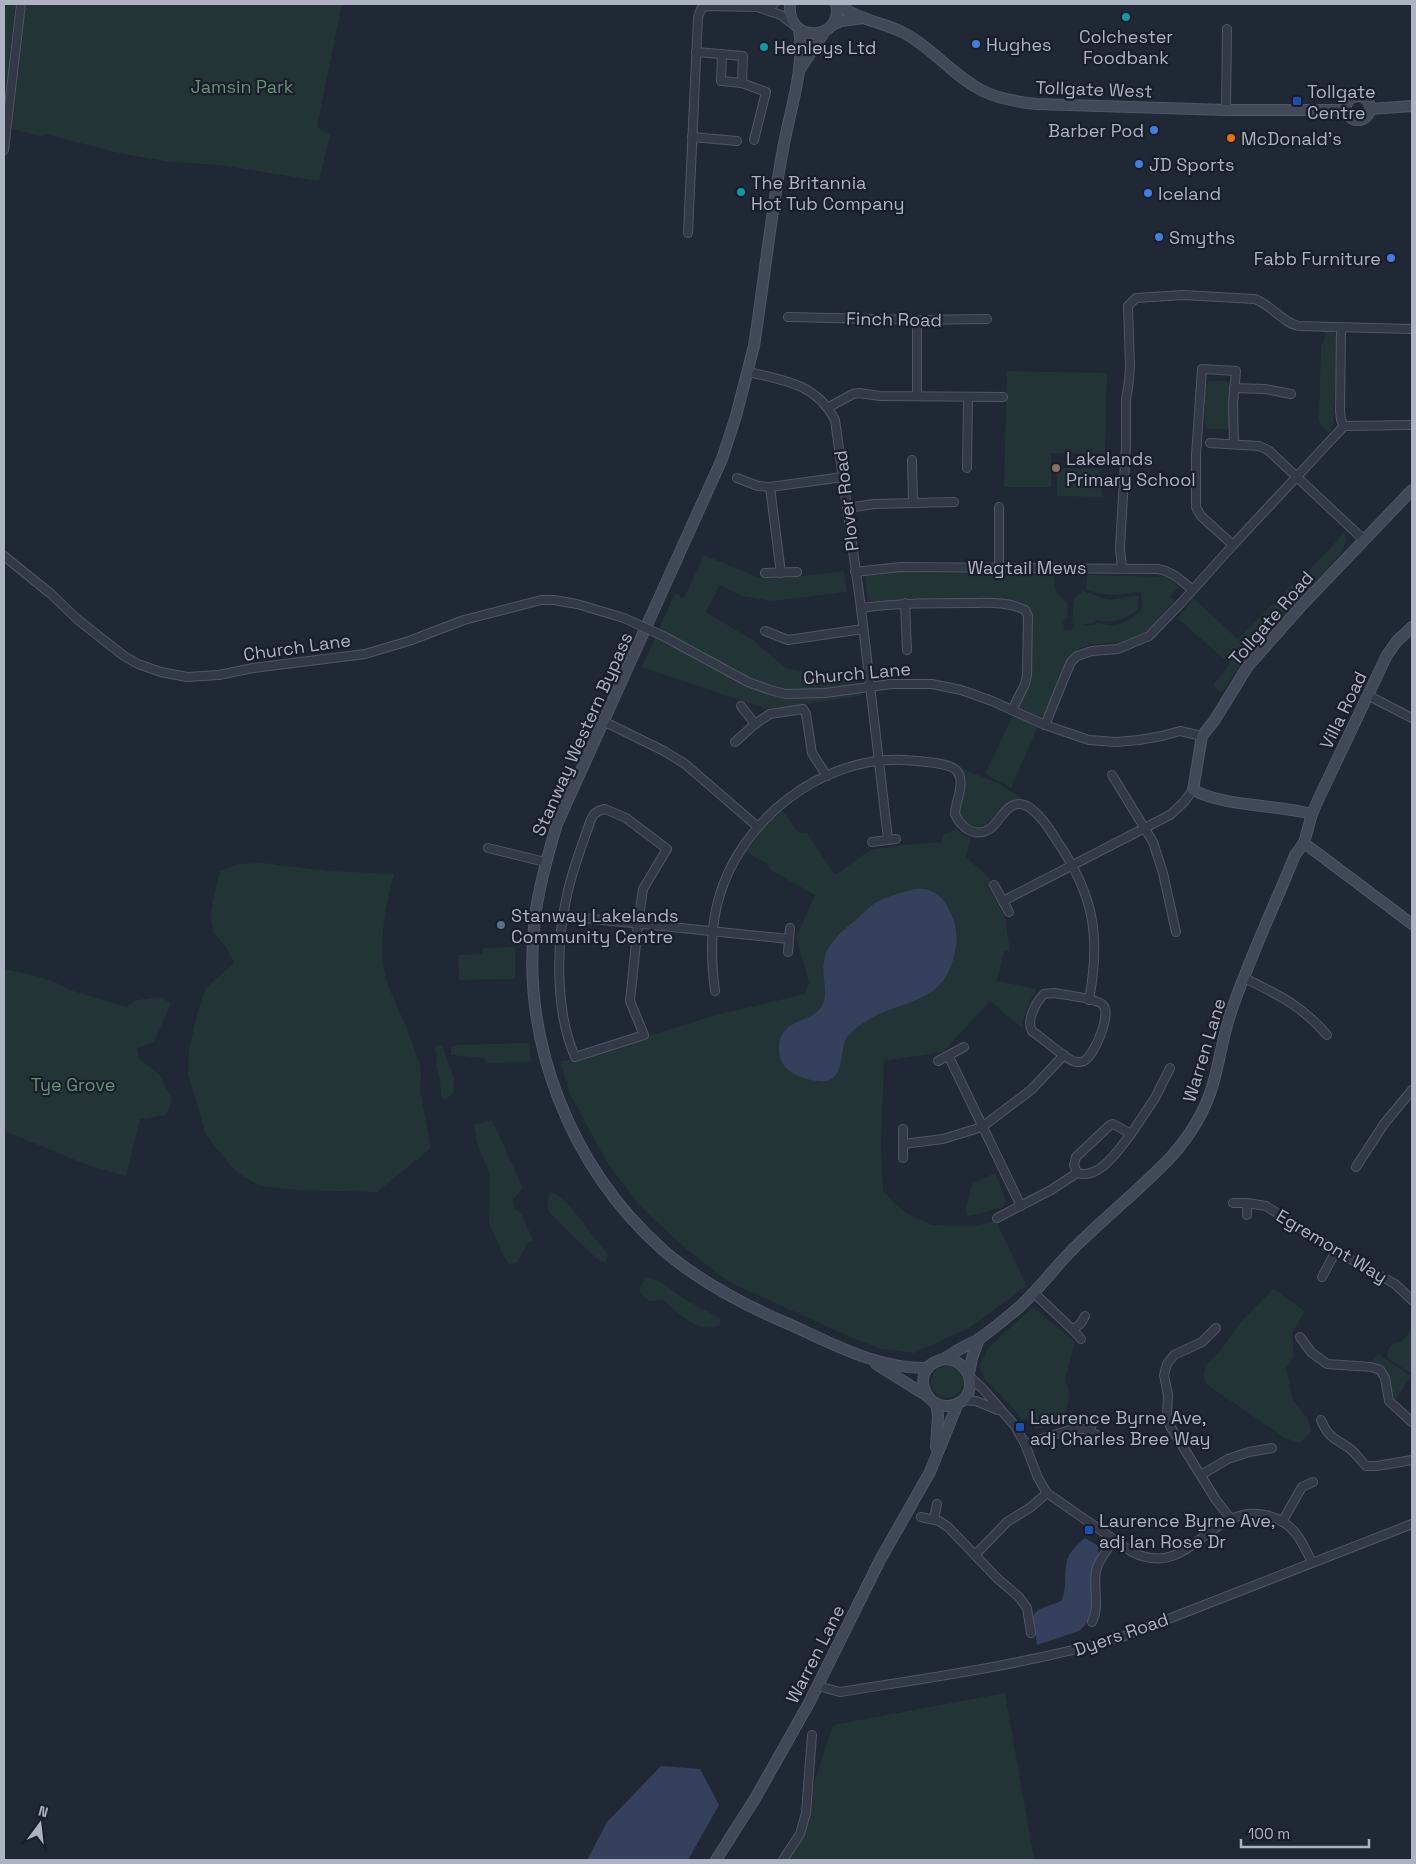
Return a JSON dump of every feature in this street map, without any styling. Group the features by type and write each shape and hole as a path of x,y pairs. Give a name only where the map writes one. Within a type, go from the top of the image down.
{"street":[{"path":"4,150 21,4"},
{"path":"758,7 774,4"},
{"name":"Stanway Western Bypass","path":"790,4 789,12 797,27 801,42 800,70 783,149 754,346 748,372 722,459 557,824 546,862 535,918 534,990 538,1027 557,1097 589,1160 608,1189 632,1218 663,1250 693,1273 735,1299 769,1316 871,1360 899,1367 928,1368"},
{"path":"829,28 836,17 837,4"},
{"name":"Tollgate West","path":"837,4 865,18 903,32 976,86 995,96 1014,101 1036,104 1226,110 1346,110 1350,118 1359,121 1367,117 1370,108 1412,106"},
{"path":"688,233 698,17 703,7 734,5 758,7 781,15 797,27"},
{"name":"Tollgate West","path":"797,27 811,34 829,28 841,21 865,18"},
{"name":"Stanway Western Bypass","path":"800,70 813,47 829,28"},
{"path":"1226,110 1227,29"},
{"path":"696,52 743,56 742,83"},
{"path":"722,54 721,81 742,83 766,92 754,140"},
{"path":"1346,110 1349,99 1357,96 1366,99 1370,108"},
{"path":"692,137 737,141"},
{"path":"1122,568 1120,548 1124,500 1126,400 1130,381 1128,306 1136,298 1183,295 1255,299 1265,303 1292,325 1412,329"},
{"name":"Finch Road","path":"788,317 917,320 987,319"},
{"path":"800,317 800,326"},
{"path":"917,320 917,396"},
{"path":"1341,328 1340,411 1344,426"},
{"path":"1233,545 1201,516 1196,507 1196,449 1202,370 1236,371 1233,404 1234,444"},
{"path":"748,372 803,386 829,407 853,394 860,393 880,396 1003,396"},
{"path":"1234,388 1265,389 1291,394"},
{"path":"967,468 968,397"},
{"name":"Plover Road","path":"829,407 839,436 888,839"},
{"path":"1045,725 1065,676 1077,656 1092,650 1108,650 1128,646 1149,636 1344,426 1412,425"},
{"path":"1210,443 1259,446 1268,450 1364,540"},
{"path":"912,460 913,502"},
{"path":"736,478 758,486 770,487 843,477"},
{"path":"770,487 781,573"},
{"name":"Tollgate Road","path":"1193,790 1202,736 1214,721 1248,666 1303,604 1412,490"},
{"path":"847,508 874,504 954,502"},
{"path":"998,567 999,507"},
{"name":"Church Lane","path":"4,556 124,656 138,664 161,672 187,676 219,675 253,668 365,654 410,641 464,620 541,600 554,600 577,604 624,618 665,637 748,682 770,690 804,695 891,684 932,684 961,690 1045,725 1089,740 1116,742 1162,736 1180,731 1202,736"},
{"name":"Wagtail Mews","path":"855,572 901,567 1122,568 1163,570 1174,575 1192,590"},
{"path":"765,573 797,572"},
{"path":"905,603 907,650"},
{"path":"861,608 905,603 1011,604 1024,610 1028,616 1027,675 1025,684 1012,710"},
{"name":"Villa Road","path":"1312,814 1387,655 1397,641 1412,627"},
{"path":"765,631 788,640 863,630"},
{"path":"1368,695 1412,718"},
{"path":"741,706 755,724"},
{"path":"735,742 755,724 770,714 803,709 806,714 812,753 827,776"},
{"path":"602,722 664,750 685,764 758,827"},
{"path":"715,991 711,958 712,932 718,900 736,856 758,827 780,805 804,788 827,776 863,764 879,761 920,761 948,766 956,770 961,782 955,814 964,828 976,833 991,828 1008,808 1026,805 1039,816 1073,864 1085,892 1096,948 1089,1000"},
{"path":"1112,775 1146,828 1164,873 1176,932"},
{"path":"1003,901 1170,815 1184,802 1193,790 1205,796 1312,814"},
{"path":"605,809 626,818 667,849 643,889 638,924 630,1001 644,1035 575,1057 564,1023 560,989 561,940 567,894 588,825 592,815 597,810 605,809"},
{"name":"Warren Lane","path":"935,1458 938,1430 932,1400 924,1390 923,1382 928,1368 979,1339 1017,1309 1034,1293 1059,1264 1170,1157 1190,1133 1208,1099 1230,1014 1295,855 1304,843 1312,814"},
{"path":"872,842 896,838"},
{"path":"1304,843 1412,924"},
{"path":"488,848 546,862"},
{"path":"994,885 1009,912"},
{"path":"564,916 789,939"},
{"path":"788,952 790,928"},
{"path":"1244,978 1285,998 1304,1011 1327,1035"},
{"path":"1054,993 1089,1000 1102,1004 1106,1011 1106,1022 1092,1053 1084,1061 1075,1062 1032,1031 1030,1022 1039,1000 1044,994 1054,993"},
{"path":"938,1061 964,1048"},
{"path":"903,1144 944,1139 982,1127 1031,1090 1064,1055"},
{"path":"949,1057 1021,1206"},
{"path":"997,1218 1051,1190 1077,1173 1084,1175 1094,1173 1112,1158 1155,1098 1170,1068"},
{"path":"1356,1167 1384,1124 1412,1090"},
{"path":"1077,1173 1074,1165 1076,1157 1110,1125 1117,1125 1131,1134"},
{"path":"903,1129 903,1158"},
{"name":"Egremont Way","path":"1233,1203 1266,1206 1395,1284 1412,1300"},
{"path":"1247,1203 1247,1215"},
{"path":"1322,1277 1336,1250"},
{"path":"1034,1293 1074,1330 1081,1339"},
{"path":"1074,1330 1085,1316"},
{"path":"1216,1328 1202,1342 1174,1355 1167,1364 1164,1375 1168,1395 1167,1416 1170,1426 1200,1475 1231,1519"},
{"path":"1300,1338 1311,1352 1327,1364 1371,1367 1380,1370 1385,1378 1389,1401 1412,1422"},
{"name":"Warren Lane","path":"716,1860 780,1756 818,1686 880,1560 930,1472 960,1401 968,1392 972,1358 979,1339"},
{"path":"944,1359 961,1364 1015,1426 1025,1444 1038,1478 1047,1493 1114,1540 1139,1555 1165,1558 1195,1545 1210,1532 1231,1519 1253,1513 1272,1516 1282,1522 1297,1535 1312,1562"},
{"name":"Stanway Western Bypass","path":"871,1360 932,1400"},
{"path":"932,1400 947,1406 960,1401 976,1401 1000,1410"},
{"path":"1089,1431 1095,1418"},
{"path":"1321,1420 1326,1432 1350,1449 1366,1466 1412,1460"},
{"path":"1025,1444 1068,1429 1078,1428 1097,1435"},
{"path":"1200,1475 1228,1459 1249,1452 1272,1448"},
{"path":"1282,1522 1302,1487 1313,1482"},
{"path":"975,1554 1007,1522 1032,1507 1047,1493"},
{"path":"934,1519 937,1504"},
{"path":"921,1517 934,1519 948,1527 998,1579 1019,1597 1027,1608 1032,1633"},
{"name":"Dyers Road","path":"818,1686 840,1692 1037,1660 1080,1649 1122,1637 1412,1524"},
{"path":"1092,1622 1096,1614 1096,1571 1100,1561 1114,1540"},
{"path":"783,1860 800,1834 806,1812 812,1735"}],"green space":[{"path":"4,4 15,4 4,114"},
{"name":"Jamsin Park","path":"26,4 342,4 317,127 330,135 319,181 220,165 171,162 123,154 45,134 44,137 12,129"},
{"path":"1325,331 1334,332 1337,338 1335,384 1338,393 1335,393 1333,406 1334,423 1329,433 1321,426 1319,420 1321,346 1325,339"},
{"path":"1007,371 1107,373 1105,454 1051,453 1051,487 1004,487"},
{"path":"1209,381 1226,381 1230,383 1229,427 1227,429 1208,429 1205,427 1205,386"},
{"path":"1057,469 1101,469 1102,497 1057,496"},
{"path":"1344,533 1346,540 1343,551 1251,651 1221,693 1213,685 1230,664 1177,618 1194,599 1238,639 1290,587 1305,575"},
{"path":"704,555 760,578 787,578 844,571 847,592 772,601 742,596 720,585 706,612 751,639 786,668 811,674 858,677 861,696 766,709 642,667 675,593 684,598"},
{"path":"897,572 1054,575 1056,590 1067,602 1068,618 1063,621 1066,631 1072,630 1075,624 1072,623 1074,599 1083,591 1109,600 1139,595 1138,610 1127,617 1114,621 1096,620 1093,623 1082,625 1097,623 1114,626 1129,620 1141,610 1141,592 1113,595 1093,592 1086,589 1087,575 1167,577 1179,587 1169,597 1175,600 1143,633 1122,642 1083,647 1071,656 1049,714 1043,715 1011,788 985,774 1029,682 1029,611 1024,604 1018,601 904,600 868,604 865,576"},
{"path":"958,767 1000,784 1026,801 1010,803 986,824 975,827 969,824 963,819 960,812 960,800 964,784 962,773"},
{"path":"782,810 799,833 807,833 835,875 870,850 942,842 943,835 956,829 963,835 971,838 966,857 994,882 988,887 1005,917 1010,952 1004,951 997,981 1037,989 1027,1007 1022,1028 990,1001 943,1052 884,1061 881,1146 883,1191 908,1214 932,1225 976,1226 996,1221 1027,1286 969,1328 914,1353 881,1349 850,1337 729,1282 685,1248 641,1207 608,1164 570,1094 560,1061 571,1060 716,1015 805,994 809,983 796,937 815,895 770,870 767,864 746,852 761,830"},
{"path":"263,863 329,871 394,874 387,902 383,932 383,962 390,990 420,1065 421,1095 431,1148 377,1192 297,1190 260,1186 235,1171 206,1135 188,1074 189,1050 198,1010 206,988 234,963 227,949 214,933 210,914 220,871 236,864"},
{"path":"515,947 515,979 459,980 458,955 483,954 483,948"},
{"name":"Tye Grove","path":"4,969 36,976 73,991 126,1007 137,1000 160,997 171,1003 154,1042 137,1048 139,1059 159,1074 172,1099 166,1115 140,1119 126,1176 90,1166 4,1131"},
{"path":"529,1043 531,1062 488,1063 483,1058 451,1055 451,1047 456,1045"},
{"path":"442,1045 454,1078 453,1094 446,1099 441,1098 436,1063 437,1054 434,1049 435,1046"},
{"path":"492,1120 523,1188 513,1200 514,1208 521,1213 533,1240 528,1242 517,1263 509,1264 505,1259 489,1223 490,1176 477,1142 474,1125"},
{"path":"995,1173 1006,1201 1004,1206 984,1213 967,1216 966,1209 972,1184"},
{"path":"550,1192 564,1200 580,1218 608,1254 606,1262 596,1258 549,1212 547,1206"},
{"path":"649,1277 720,1318 720,1325 704,1327 697,1325 682,1316 663,1300 649,1301 641,1294 639,1289 645,1278"},
{"path":"1273,1289 1305,1311 1292,1333 1294,1357 1286,1368 1293,1400 1308,1419 1311,1433 1300,1443 1285,1438 1206,1384 1204,1375 1206,1365 1220,1351 1241,1322"},
{"path":"1033,1307 1075,1342 1065,1379 1070,1395 1062,1423 1035,1429 1026,1418 1022,1420 984,1378 979,1366 989,1347"},
{"path":"1412,1328 1412,1374 1387,1358 1392,1345 1402,1341"},
{"path":"1378,1354 1411,1376 1395,1401 1387,1371 1373,1361"},
{"path":"947,1366 953,1367 958,1371 962,1376 962,1388 958,1393 953,1397 947,1398 941,1397 936,1393 932,1388 931,1382 932,1376 936,1371 941,1367"},
{"path":"1005,1693 1034,1860 789,1860 833,1725"}],"water":[{"path":"914,889 928,890 940,896 954,921 957,939 955,951 950,969 941,983 931,992 918,999 876,1016 853,1030 844,1044 839,1069 830,1080 811,1080 794,1074 782,1062 779,1049 780,1039 784,1031 790,1026 811,1016 822,1006 825,996 824,961 832,942 875,903"},
{"path":"1085,1538 1100,1547 1097,1551 1100,1554 1096,1596 1094,1607 1086,1625 1079,1631 1037,1645 1033,1616 1038,1610 1062,1600 1068,1557"},
{"path":"661,1766 700,1769 719,1805 688,1860 587,1860 607,1822"}],"place":[{"name":"Colchester Foodbank","path":"1126,17"},
{"name":"Hughes","path":"976,44"},
{"name":"Henleys Ltd","path":"764,47"},
{"name":"Tollgate Centre","path":"1297,101"},
{"name":"Barber Pod","path":"1154,130"},
{"name":"McDonald's","path":"1231,138"},
{"name":"JD Sports","path":"1139,164"},
{"name":"The Britannia Hot Tub Company","path":"741,192"},
{"name":"Iceland","path":"1148,193"},
{"name":"Smyths","path":"1159,237"},
{"name":"Fabb Furniture","path":"1391,258"},
{"name":"Lakelands Primary School","path":"1056,468"},
{"name":"Stanway Lakelands Community Centre","path":"501,925"},
{"name":"Laurence Byrne Ave, adj Charles Bree Way","path":"1020,1427"},
{"name":"Laurence Byrne Ave, adj Ian Rose Dr","path":"1089,1530"}]}
